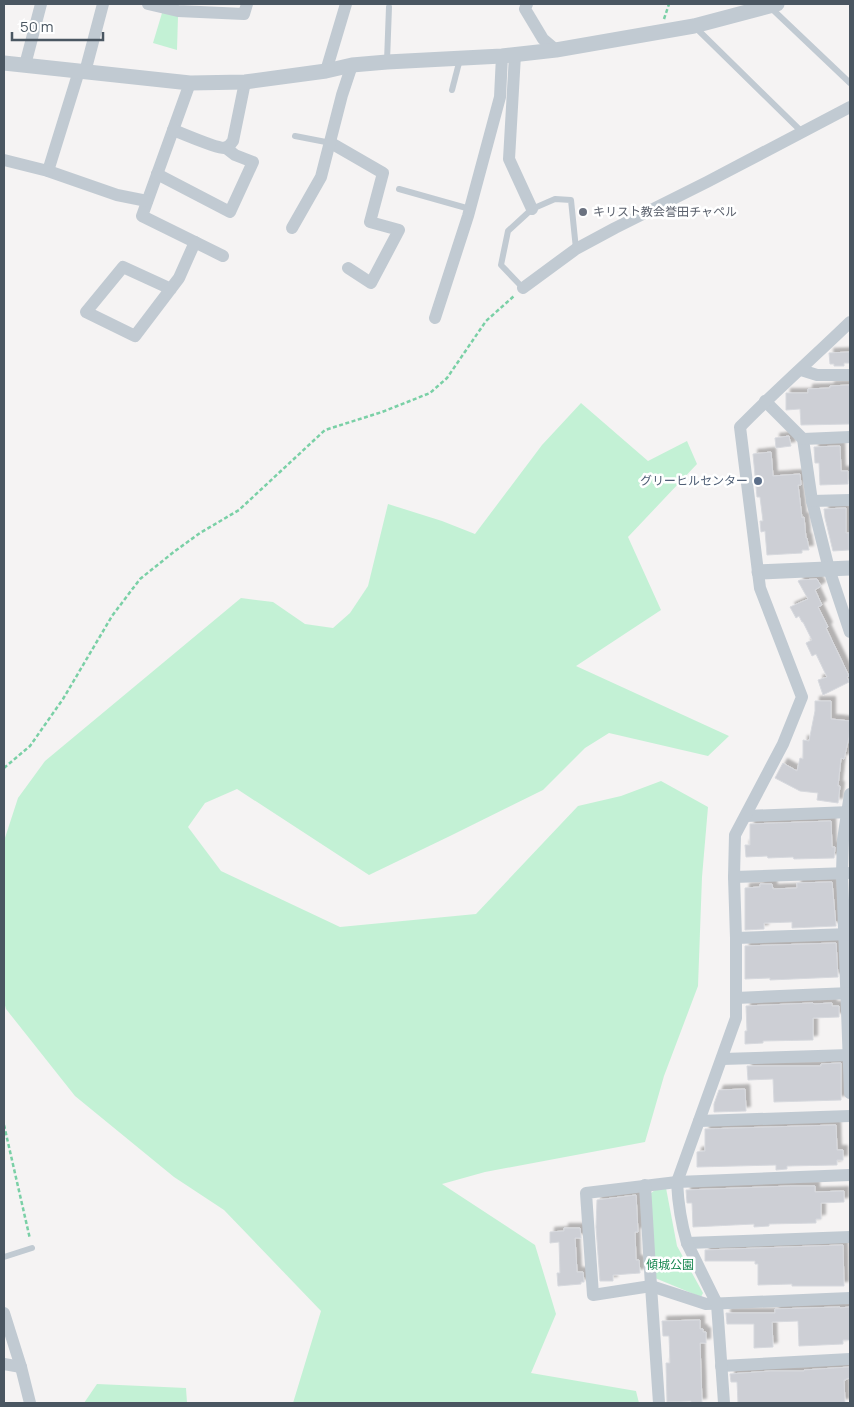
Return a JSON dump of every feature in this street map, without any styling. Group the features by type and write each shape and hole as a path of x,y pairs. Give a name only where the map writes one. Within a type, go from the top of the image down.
{"street":[{"path":"25,65 41,4"},
{"path":"48,171 103,4"},
{"path":"148,4 178,12 244,14 247,4"},
{"path":"326,71 346,4"},
{"path":"526,4 525,9 543,38 556,50"},
{"path":"4,63 190,83 245,82 326,71 352,65 556,50 694,26 773,5"},
{"path":"508,55 509,159 532,208"},
{"path":"435,318 470,209 500,97 508,55"},
{"path":"292,228 321,176 342,95 352,65"},
{"path":"226,148 233,141 245,82"},
{"path":"190,83 142,216 223,256"},
{"path":"523,288 576,249 850,107"},
{"path":"157,174 230,212 253,162 235,155 226,148 174,130"},
{"path":"330,143 382,173 370,222 399,230 371,283 348,268"},
{"path":"4,160 48,171 117,195 147,201"},
{"path":"171,289 123,267 86,312 135,336 171,289 179,278 195,242"},
{"path":"724,1403 717,1304 687,1243 678,1199 677,1182 736,1018 734,877 736,835 783,744 802,697 760,588 740,427 765,401 801,370 850,322"},
{"path":"801,370 817,375 850,375"},
{"path":"765,401 803,439 812,501 829,569 850,629"},
{"path":"803,439 850,437"},
{"path":"812,501 850,500"},
{"path":"758,572 850,568"},
{"path":"850,794 849,812 843,840 846,873 850,1093"},
{"path":"746,816 849,812"},
{"path":"734,877 846,873"},
{"path":"736,938 847,934"},
{"path":"736,998 848,994"},
{"path":"722,1059 850,1055"},
{"path":"699,1121 850,1116"},
{"path":"850,1175 677,1182 586,1193 593,1295 650,1286 706,1304 850,1298"},
{"path":"646,1186 650,1286 659,1403"},
{"path":"687,1243 850,1237"},
{"path":"4,1313 30,1403"},
{"path":"721,1366 850,1359"},
{"path":"4,1364 21,1367"}],"lane":[{"path":"773,5 850,83"},
{"path":"387,62 389,7"},
{"path":"694,26 802,133"},
{"path":"452,90 460,58"},
{"path":"295,136 330,143"},
{"path":"399,190 470,209"},
{"path":"523,288 501,265 508,231 532,208 555,199 571,200 576,249"},
{"path":"4,1256 32,1248"}],"path":[{"path":"4,768 30,746 58,707 112,616 140,579 200,533 240,510 325,430 382,412 430,393 447,378 486,321 523,288"},
{"path":"4,1125 32,1248"}],"green space":[{"path":"162,13 178,16 177,50 153,43"},
{"path":"581,403 648,461 687,441 697,464 628,537 661,610 576,666 729,736 708,756 609,733 585,748 543,790 369,875 237,789 205,803 188,827 221,871 340,927 476,914 578,806 621,796 661,781 708,807 702,877 698,986 664,1076 645,1142 485,1172 442,1184 535,1245 556,1314 531,1373 636,1391 639,1403 293,1403 321,1311 224,1210 174,1177 75,1096 6,1009 4,1002 4,841 18,798 45,761 241,598 273,602 305,624 333,628 350,613 368,586 388,504 442,521 475,534 542,445"},
{"name":"傾城公園","path":"666,1188 677,1246 703,1293 701,1297 655,1278 650,1194 655,1190"},
{"path":"97,1384 186,1388 187,1403 84,1403"}],"building":[{"path":"850,352 850,363 844,363 844,366 830,364 829,353"},
{"path":"850,385 850,424 801,425 800,409 786,410 786,393 808,393 808,389"},
{"path":"789,436 791,446 776,448 775,438"},
{"path":"840,446 841,471 848,471 848,484 820,485 819,463 815,463 814,447"},
{"path":"771,452 773,476 800,474 801,485 798,485 802,518 804,517 809,550 802,550 802,553 767,555 765,531 761,532 760,521 763,521 760,497 757,497 753,454"},
{"path":"846,508 846,533 849,533 849,550 833,551 824,509"},
{"path":"817,579 821,586 815,590 822,605 818,607 849,676 847,677 849,682 823,695 818,680 827,677 816,654 812,656 806,643 812,640 803,622 799,616 796,618 790,607 808,599 798,581"},
{"path":"815,701 831,701 831,719 850,721 849,737 844,759 841,758 838,803 817,800 818,793 800,791 775,778 783,763 797,771 800,758 803,759 803,740 809,741"},
{"path":"831,821 832,847 835,847 834,858 746,857 745,845 750,845 750,824"},
{"path":"832,882 836,926 792,928 792,922 764,923 764,929 745,930 745,888 760,887 760,884 772,884 773,889 797,888 797,883"},
{"path":"836,943 838,977 770,980 770,978 745,979 745,946"},
{"path":"832,1003 832,1006 839,1006 839,1017 813,1018 813,1040 763,1041 763,1043 745,1044 745,1031 747,1031 746,1006"},
{"path":"841,1063 841,1100 774,1102 773,1079 748,1080 747,1066 821,1066 821,1064"},
{"path":"745,1089 746,1111 714,1112 714,1104 719,1090"},
{"path":"836,1125 837,1150 843,1150 843,1160 837,1160 837,1165 787,1166 787,1169 776,1170 776,1165 697,1167 697,1152 705,1151 705,1129"},
{"path":"815,1186 815,1192 844,1191 844,1202 821,1203 821,1219 816,1219 816,1223 769,1224 769,1226 754,1227 754,1224 693,1227 692,1203 687,1203 686,1190"},
{"path":"636,1195 638,1232 635,1232 636,1260 639,1260 640,1273 613,1275 613,1281 600,1281 596,1227 597,1200"},
{"path":"564,1228 580,1228 581,1238 575,1238 577,1272 583,1272 584,1282 581,1282 581,1284 558,1286 557,1273 560,1273 559,1242 550,1243 550,1232 564,1231"},
{"path":"843,1245 844,1286 758,1285 758,1264 755,1264 755,1261 705,1261 705,1250"},
{"path":"850,1307 850,1340 843,1340 843,1344 799,1346 798,1321 772,1322 773,1347 754,1348 754,1324 727,1324 726,1313 775,1313 775,1309"},
{"path":"700,1320 700,1329 706,1332 706,1343 700,1343 702,1403 691,1403 691,1401 667,1402 666,1363 670,1363 669,1336 663,1336 662,1321"},
{"path":"850,1367 850,1378 844,1380 845,1403 738,1403 737,1382 731,1382 730,1374 804,1371"}],"place":[{"name":"キリスト教会誉田チャペル","path":"583,212"},
{"name":"グリーヒルセンター","path":"758,481"}]}
